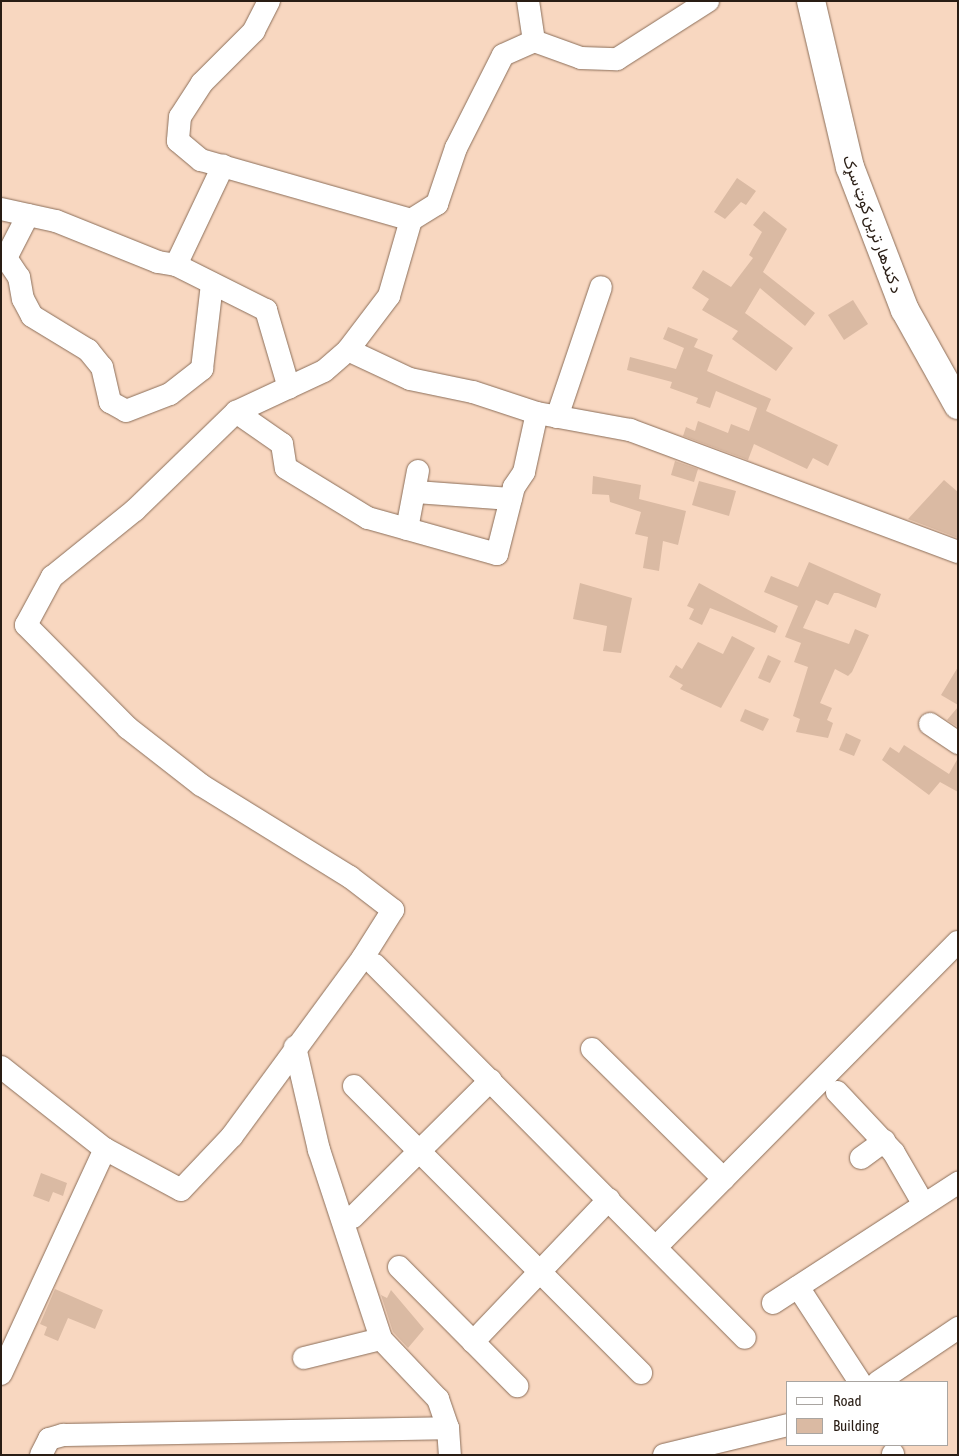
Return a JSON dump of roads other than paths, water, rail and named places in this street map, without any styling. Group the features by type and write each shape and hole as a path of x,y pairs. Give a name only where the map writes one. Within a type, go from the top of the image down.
{"main road":[{"name":"د کندهار ترين کوټ سړک","path":"811,1 850,167 905,310 958,405"}],"street":[{"path":"269,1 254,31 202,83 180,117 178,141 201,160 411,220"},
{"path":"528,1 534,42"},
{"path":"1,1067 105,1149 182,1190 232,1136 393,910 350,878 201,785 128,728 26,625 52,577 135,510 236,412 324,371 348,350 389,296 411,220 437,204 456,148 503,55 534,42 581,58 616,59 708,1"},
{"path":"176,264 223,166"},
{"path":"1,209 28,215 176,264 266,310 289,388"},
{"path":"28,215 6,258 19,277 23,299 32,316 88,350 102,367 110,402 126,411 170,394 202,369 212,284"},
{"path":"236,412 282,444 286,468 368,518 497,554 511,499 601,287"},
{"path":"348,350 410,379 473,392 547,415 630,430 958,552"},
{"path":"407,529 417,482 511,499"},
{"path":"930,724 958,743"},
{"path":"656,1247 958,942"},
{"path":"375,965 746,1338"},
{"path":"295,1047 320,1150 381,1339 438,1398 448,1428 450,1455"},
{"path":"592,1048 724,1179"},
{"path":"353,1217 490,1080"},
{"path":"354,1086 641,1373"},
{"path":"837,1092 884,1141 923,1203"},
{"path":"861,1158 884,1141"},
{"path":"1,1374 105,1149"},
{"path":"773,1303 923,1203 958,1182"},
{"path":"473,1342 610,1200"},
{"path":"399,1267 517,1386"},
{"path":"798,1287 859,1381"},
{"path":"879,1381 958,1328"},
{"path":"304,1358 381,1339"},
{"path":"664,1455 786,1425"},
{"path":"41,1455 49,1439 63,1435 448,1428"}]}
